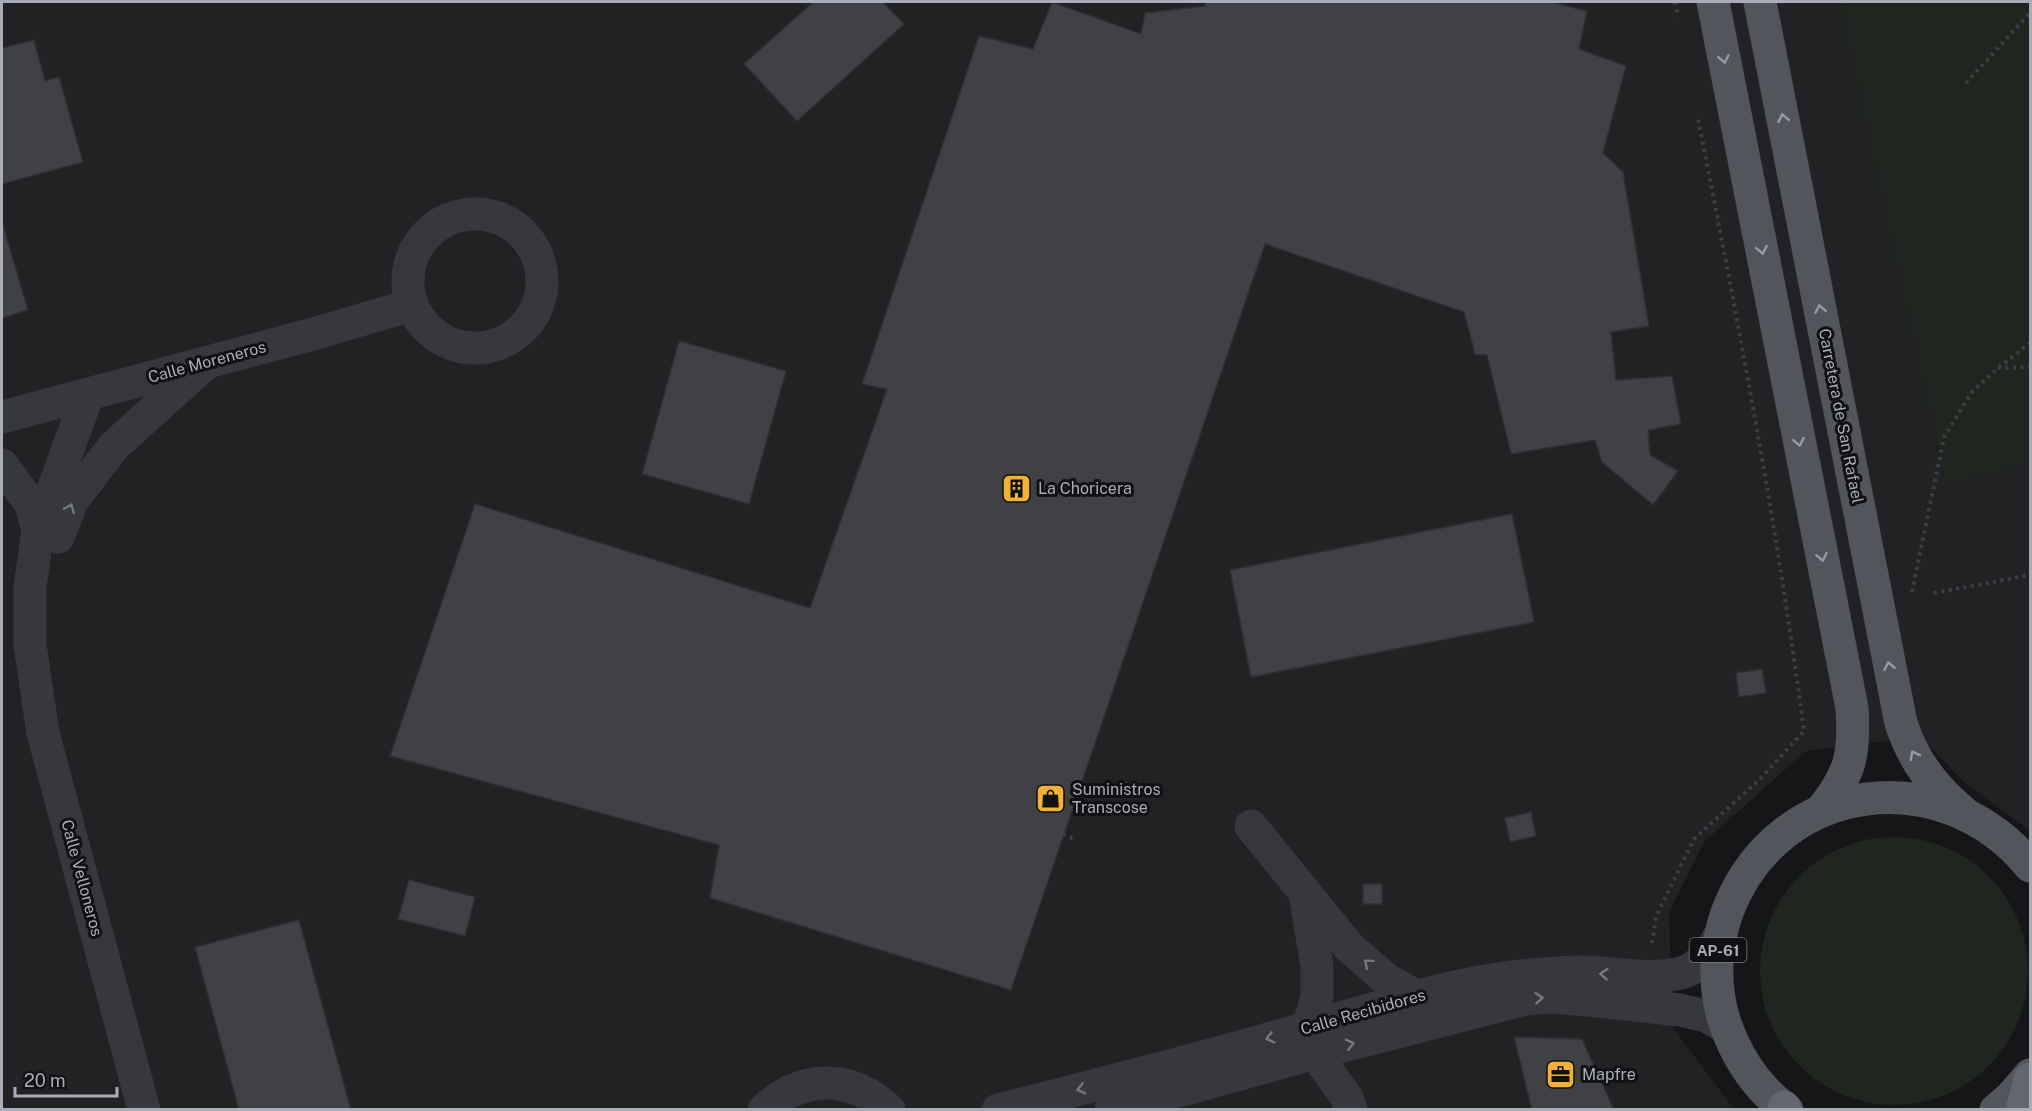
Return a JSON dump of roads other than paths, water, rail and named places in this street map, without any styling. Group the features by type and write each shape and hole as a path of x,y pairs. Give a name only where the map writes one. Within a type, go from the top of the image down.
{"highway":[{"path":"2022,1110 2031,1077"}],"main road":[{"path":"1713,2 1852,708 1853,750 1848,768 1837,790 1821,811"},
{"name":"Carretera de San Rafael","path":"1760,2 1901,723 1907,742 1926,774 1963,812"},
{"name":"AP-61","path":"1785,1109 1752,1075 1735,1049 1718,991 1717,960 1720,935 1734,894 1755,862 1782,835 1821,811 1862,799 1897,797 1939,803 1963,812 2006,840 2031,866"},
{"path":"1996,1110 2031,1077"}],"street":[{"path":"473,213 491,215 508,222 523,233 534,248 541,264 543,283 540,301 532,317 520,331 504,341 487,347 468,348 450,343 434,334 412,305 408,287 409,269 414,252 424,236 438,224 455,216 473,213"},
{"name":"Calle Moreneros","path":"2,417 412,305"},
{"name":"Calle Velloneros","path":"30,645 49,563 72,501 114,446 206,363"},
{"name":"Calle Velloneros","path":"88,394 38,531 30,587 30,645 43,733 144,1110"},
{"name":"Calle Velloneros","path":"2,465 31,504 38,531"},
{"path":"1251,826 1349,947 1386,979 1416,996"},
{"path":"1305,891 1317,967 1317,997 1312,1040 1347,1098 1351,1110"},
{"name":"Calle Recibidores","path":"1111,1110 1178,1101 1416,996 1469,984 1521,976 1582,972 1621,975 1677,974 1698,963 1713,947 1720,935"},
{"name":"Calle Recibidores","path":"998,1110 1129,1077 1527,999 1550,997 1680,1010 1706,1016 1727,1028"},
{"path":"764,1110 777,1098 791,1090 806,1085 838,1083 868,1093 890,1110"}],"place":[{"name":"La Choricera","path":"1017,488"},
{"name":"Suministros Transcose","path":"1051,798"},
{"name":"Mapfre","path":"1561,1074"}]}
